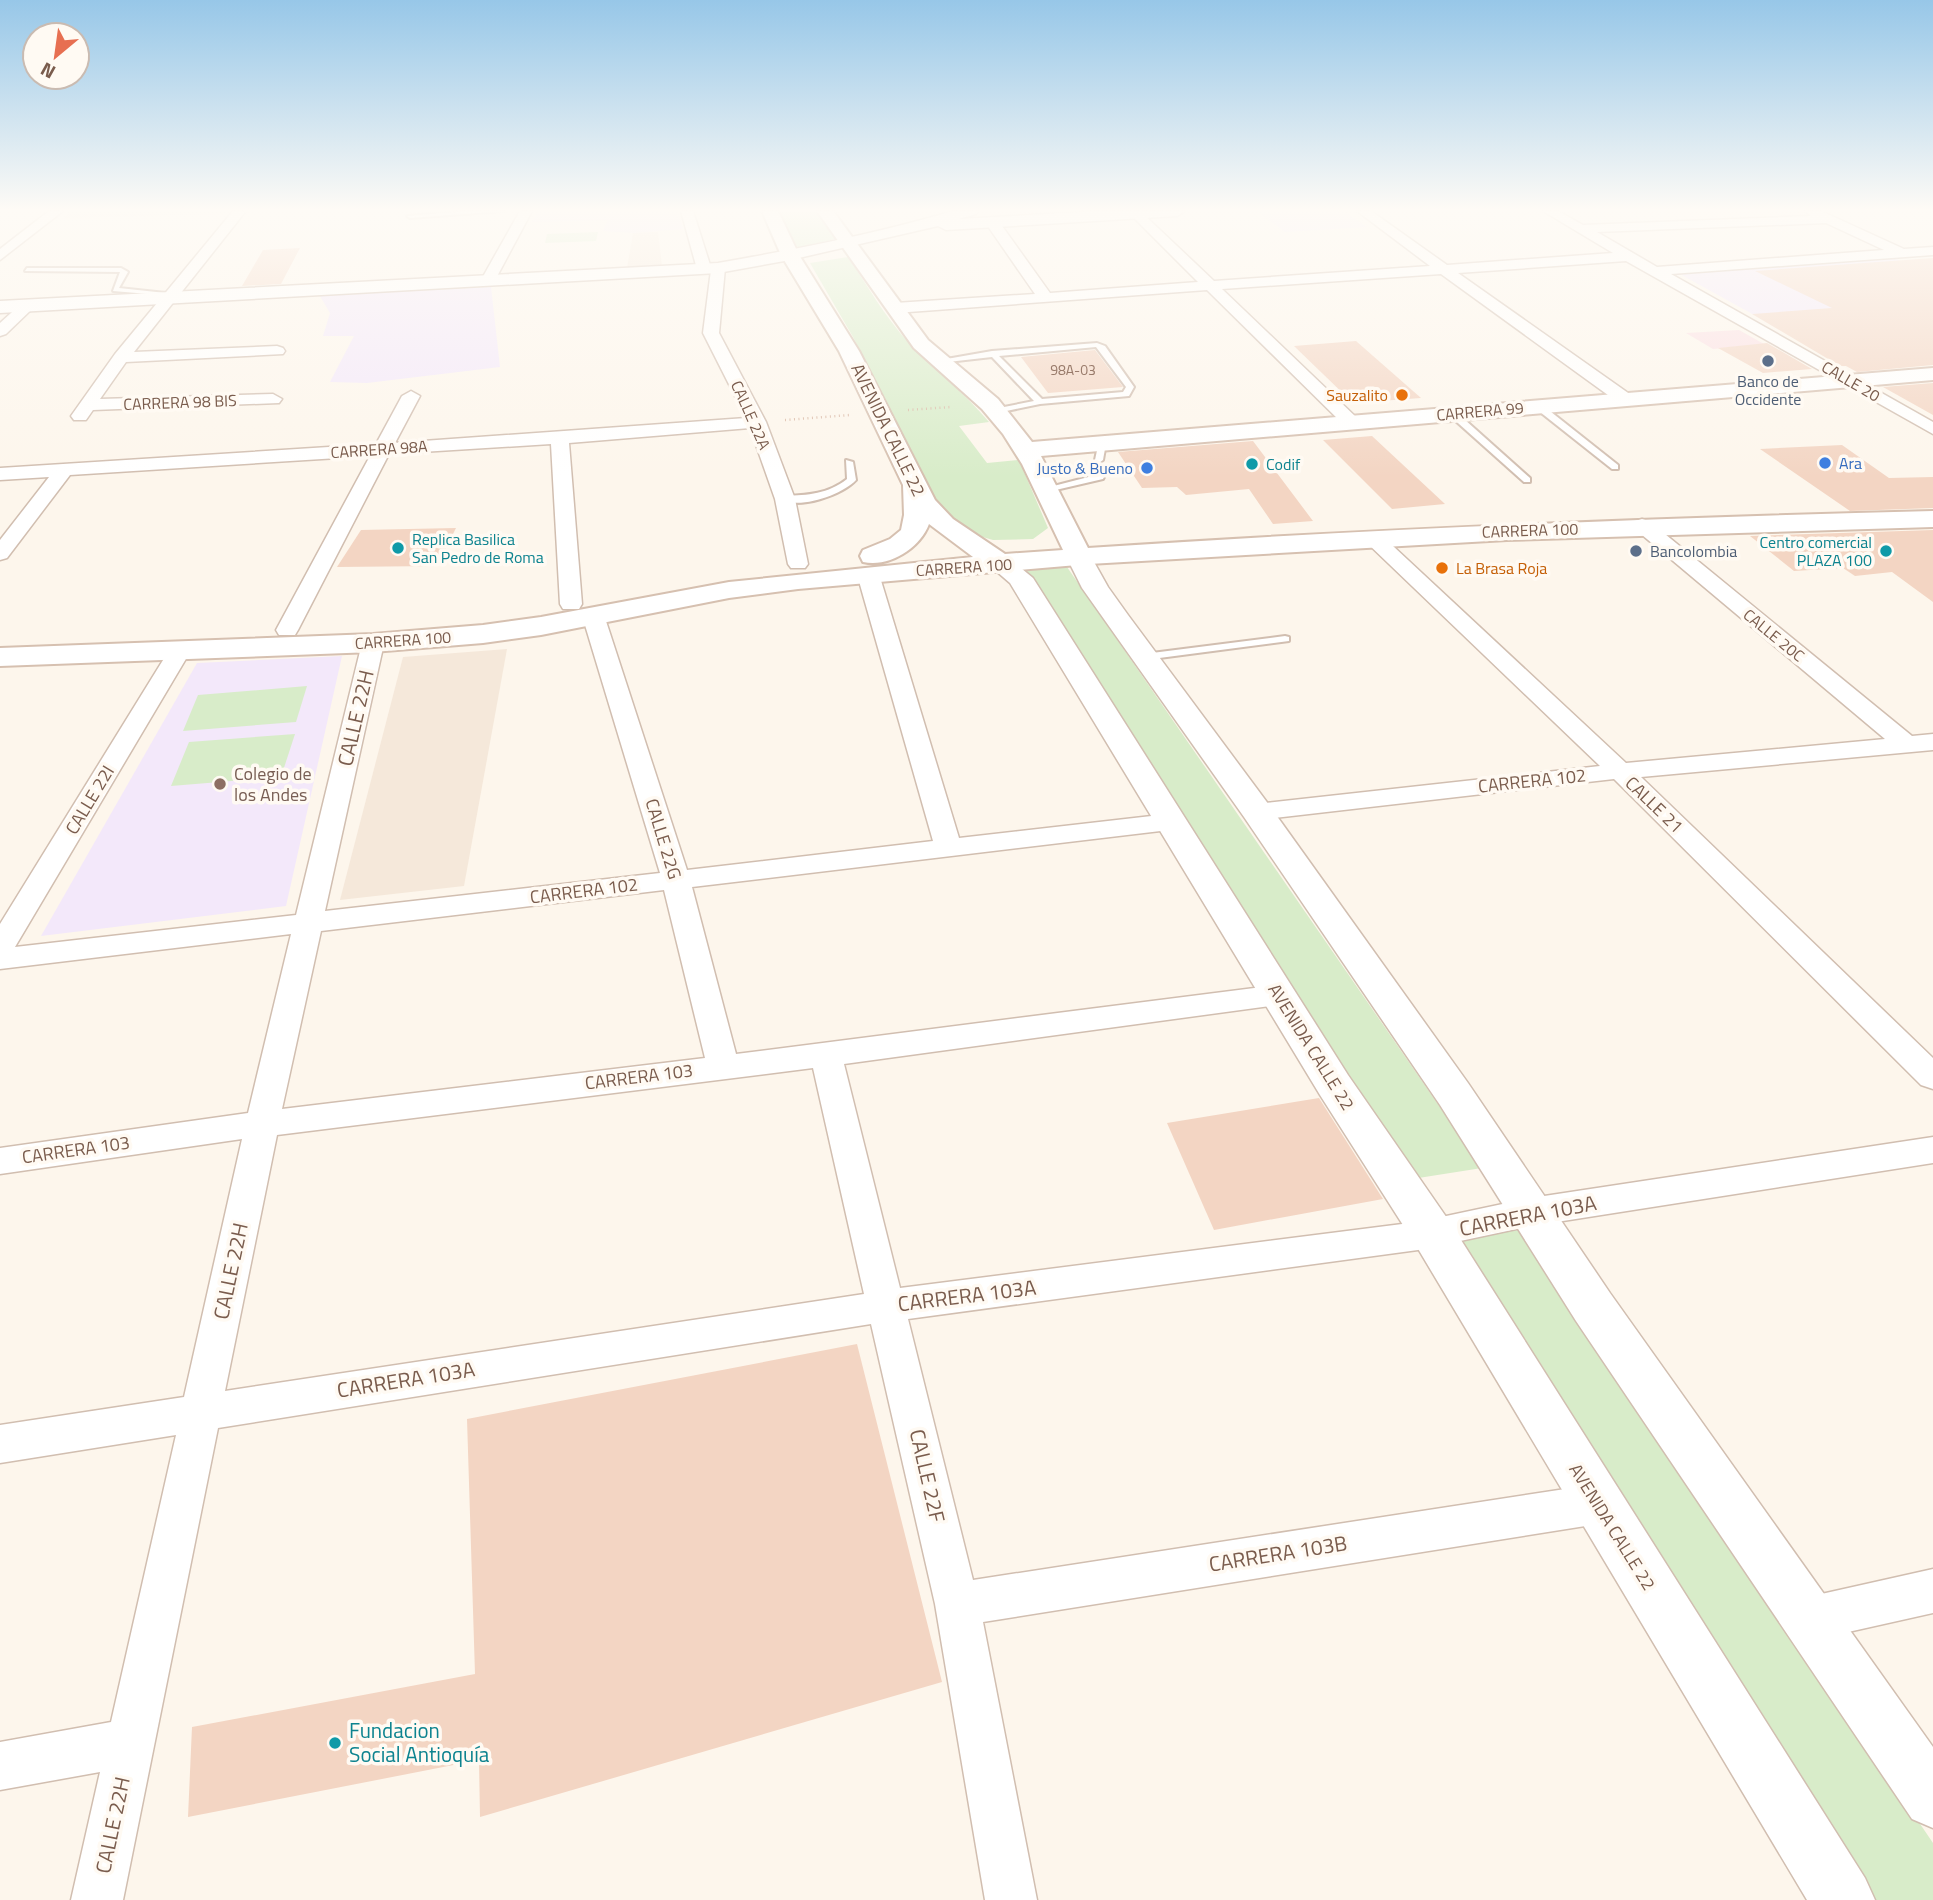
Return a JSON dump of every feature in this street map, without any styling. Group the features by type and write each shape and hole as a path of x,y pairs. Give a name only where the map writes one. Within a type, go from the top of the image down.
{"main road":[{"name":"AVENIDA CALLE 22","path":"817,300 849,351 914,487 937,519 990,557"},
{"path":"889,300 921,344 997,411 1026,450 1076,551"},
{"name":"CARRERA 99","path":"1026,450 1100,452 1351,422 1933,374"},
{"path":"871,565 903,542 918,525 914,487"},
{"name":"CARRERA 100","path":"0,657 373,643 483,634 541,626 582,610 674,583 798,564 871,565 1076,551 1642,525 1933,519"},
{"name":"CARRERA 100","path":"0,639 288,629 582,610 729,590 871,565"}],"street":[{"path":"0,307 117,300"},
{"path":"121,357 166,300"},
{"name":"CALLE 22A","path":"711,300 711,333 757,422 785,499 798,564"},
{"path":"895,308 1021,300"},
{"path":"1226,300 1351,422"},
{"path":"1488,300 1625,399"},
{"name":"CALLE 20","path":"1708,300 1933,429"},
{"path":"0,331 27,306"},
{"path":"121,357 277,351"},
{"name":"CARRERA 98 BIS","path":"121,357 83,411 274,399"},
{"path":"288,629 411,396"},
{"name":"CARRERA 98A","path":"0,474 560,438 757,422"},
{"name":"CALLE 22G","path":"560,438 582,610 676,880 723,1067"},
{"path":"0,554 62,471"},
{"name":"CALLE 20C","path":"1642,525 1906,744"},
{"name":"CALLE 21","path":"1372,537 1620,771 1933,1077"},
{"path":"1076,551 1095,588 1257,812 1454,1094 1531,1212 1933,1798"},
{"name":"AVENIDA CALLE 22","path":"990,557 1020,578 1277,995 1433,1234 1843,1900"},
{"path":"871,565 948,847"},
{"name":"CALLE 22H","path":"97,1900 262,1124 373,643"},
{"name":"CALLE 22I","path":"0,948 179,652"},
{"name":"CARRERA 102","path":"1257,812 1620,771 1933,742"},
{"name":"CARRERA 102","path":"0,959 309,925 1169,822"},
{"name":"CARRERA 103","path":"0,1161 262,1124 826,1055 1277,995"},
{"name":"CALLE 22F","path":"826,1055 957,1604 1011,1900"},
{"name":"CARRERA 103A","path":"0,1444 887,1306 1433,1234 1531,1212 1933,1150"},
{"name":"CARRERA 103B","path":"957,1604 1598,1504"},
{"path":"1808,1619 1933,1591"},
{"path":"0,1766 131,1742"}],"lane":[{"path":"939,361 992,353 1100,346 1130,387 1126,394 1092,393 997,411"},
{"path":"992,353 1040,402"},
{"path":"1538,406 1615,467"},
{"path":"1452,413 1527,480"},
{"path":"785,499 825,496 840,490 852,480 849,462"},
{"path":"1047,489 1100,477"},
{"path":"1144,657 1285,639"}],"shaded area":[{"path":"322,300 492,300 500,367 367,383 330,382 354,336 323,336 330,313"},
{"path":"1726,300 1908,300 1841,363"},
{"path":"1739,330 1764,344 1713,349 1686,333"},
{"path":"507,649 464,886 340,900 403,657"},
{"name":"Colegio de los Andes","path":"342,656 286,906 41,936 197,663"}],"green space":[{"path":"831,300 876,300 918,352 989,422 959,426 987,463 1019,460 1048,528 1033,539 993,540 969,533 950,519 938,505"},
{"path":"1067,567 1482,1168 1412,1179 1025,571"},
{"path":"307,686 296,722 183,731 198,695"},
{"path":"295,734 281,777 171,786 189,742"},
{"path":"1523,1229 1933,1843 1933,1900 1874,1900 1452,1242"}],"building":[{"path":"1815,300 1933,300 1933,365 1857,372 1840,366 1752,314 1832,308"},
{"path":"1356,341 1421,398 1353,403 1294,346"},
{"name":"Banco de Occidente","path":"1767,343 1812,369 1763,373 1718,348"},
{"path":"1095,350 1123,387 1048,393 1021,357"},
{"path":"1933,383 1933,415 1883,387"},
{"path":"1372,436 1445,504 1392,509 1323,440"},
{"path":"1253,441 1313,521 1273,524 1249,489 1186,495 1177,487 1142,488 1118,452"},
{"name":"Ara","path":"1842,445 1889,478 1933,477 1933,508 1850,511 1760,449"},
{"name":"Replica Basilica San Pedro de Roma","path":"456,528 437,566 337,567 361,530"},
{"path":"1933,530 1933,602 1892,572 1855,576 1843,568 1794,571 1750,536"},
{"path":"1319,1098 1383,1199 1214,1230 1167,1123"},
{"path":"857,1344 942,1682 480,1817 479,1760 188,1817 192,1727 475,1674 467,1419"}],"place":[{"name":"Banco de Occidente","path":"1768,361"},
{"name":"Sauzalito","path":"1402,395"},
{"name":"Ara","path":"1825,463"},
{"name":"Codif","path":"1252,464"},
{"name":"Justo & Bueno","path":"1147,468"},
{"name":"Replica Basilica San Pedro de Roma","path":"398,548"},
{"name":"Bancolombia","path":"1636,551"},
{"name":"Centro comercial PLAZA 100","path":"1886,551"},
{"name":"La Brasa Roja","path":"1442,568"},
{"name":"Colegio de los Andes","path":"220,784"},
{"name":"Fundacion Social Antioquía","path":"335,1743"}]}
